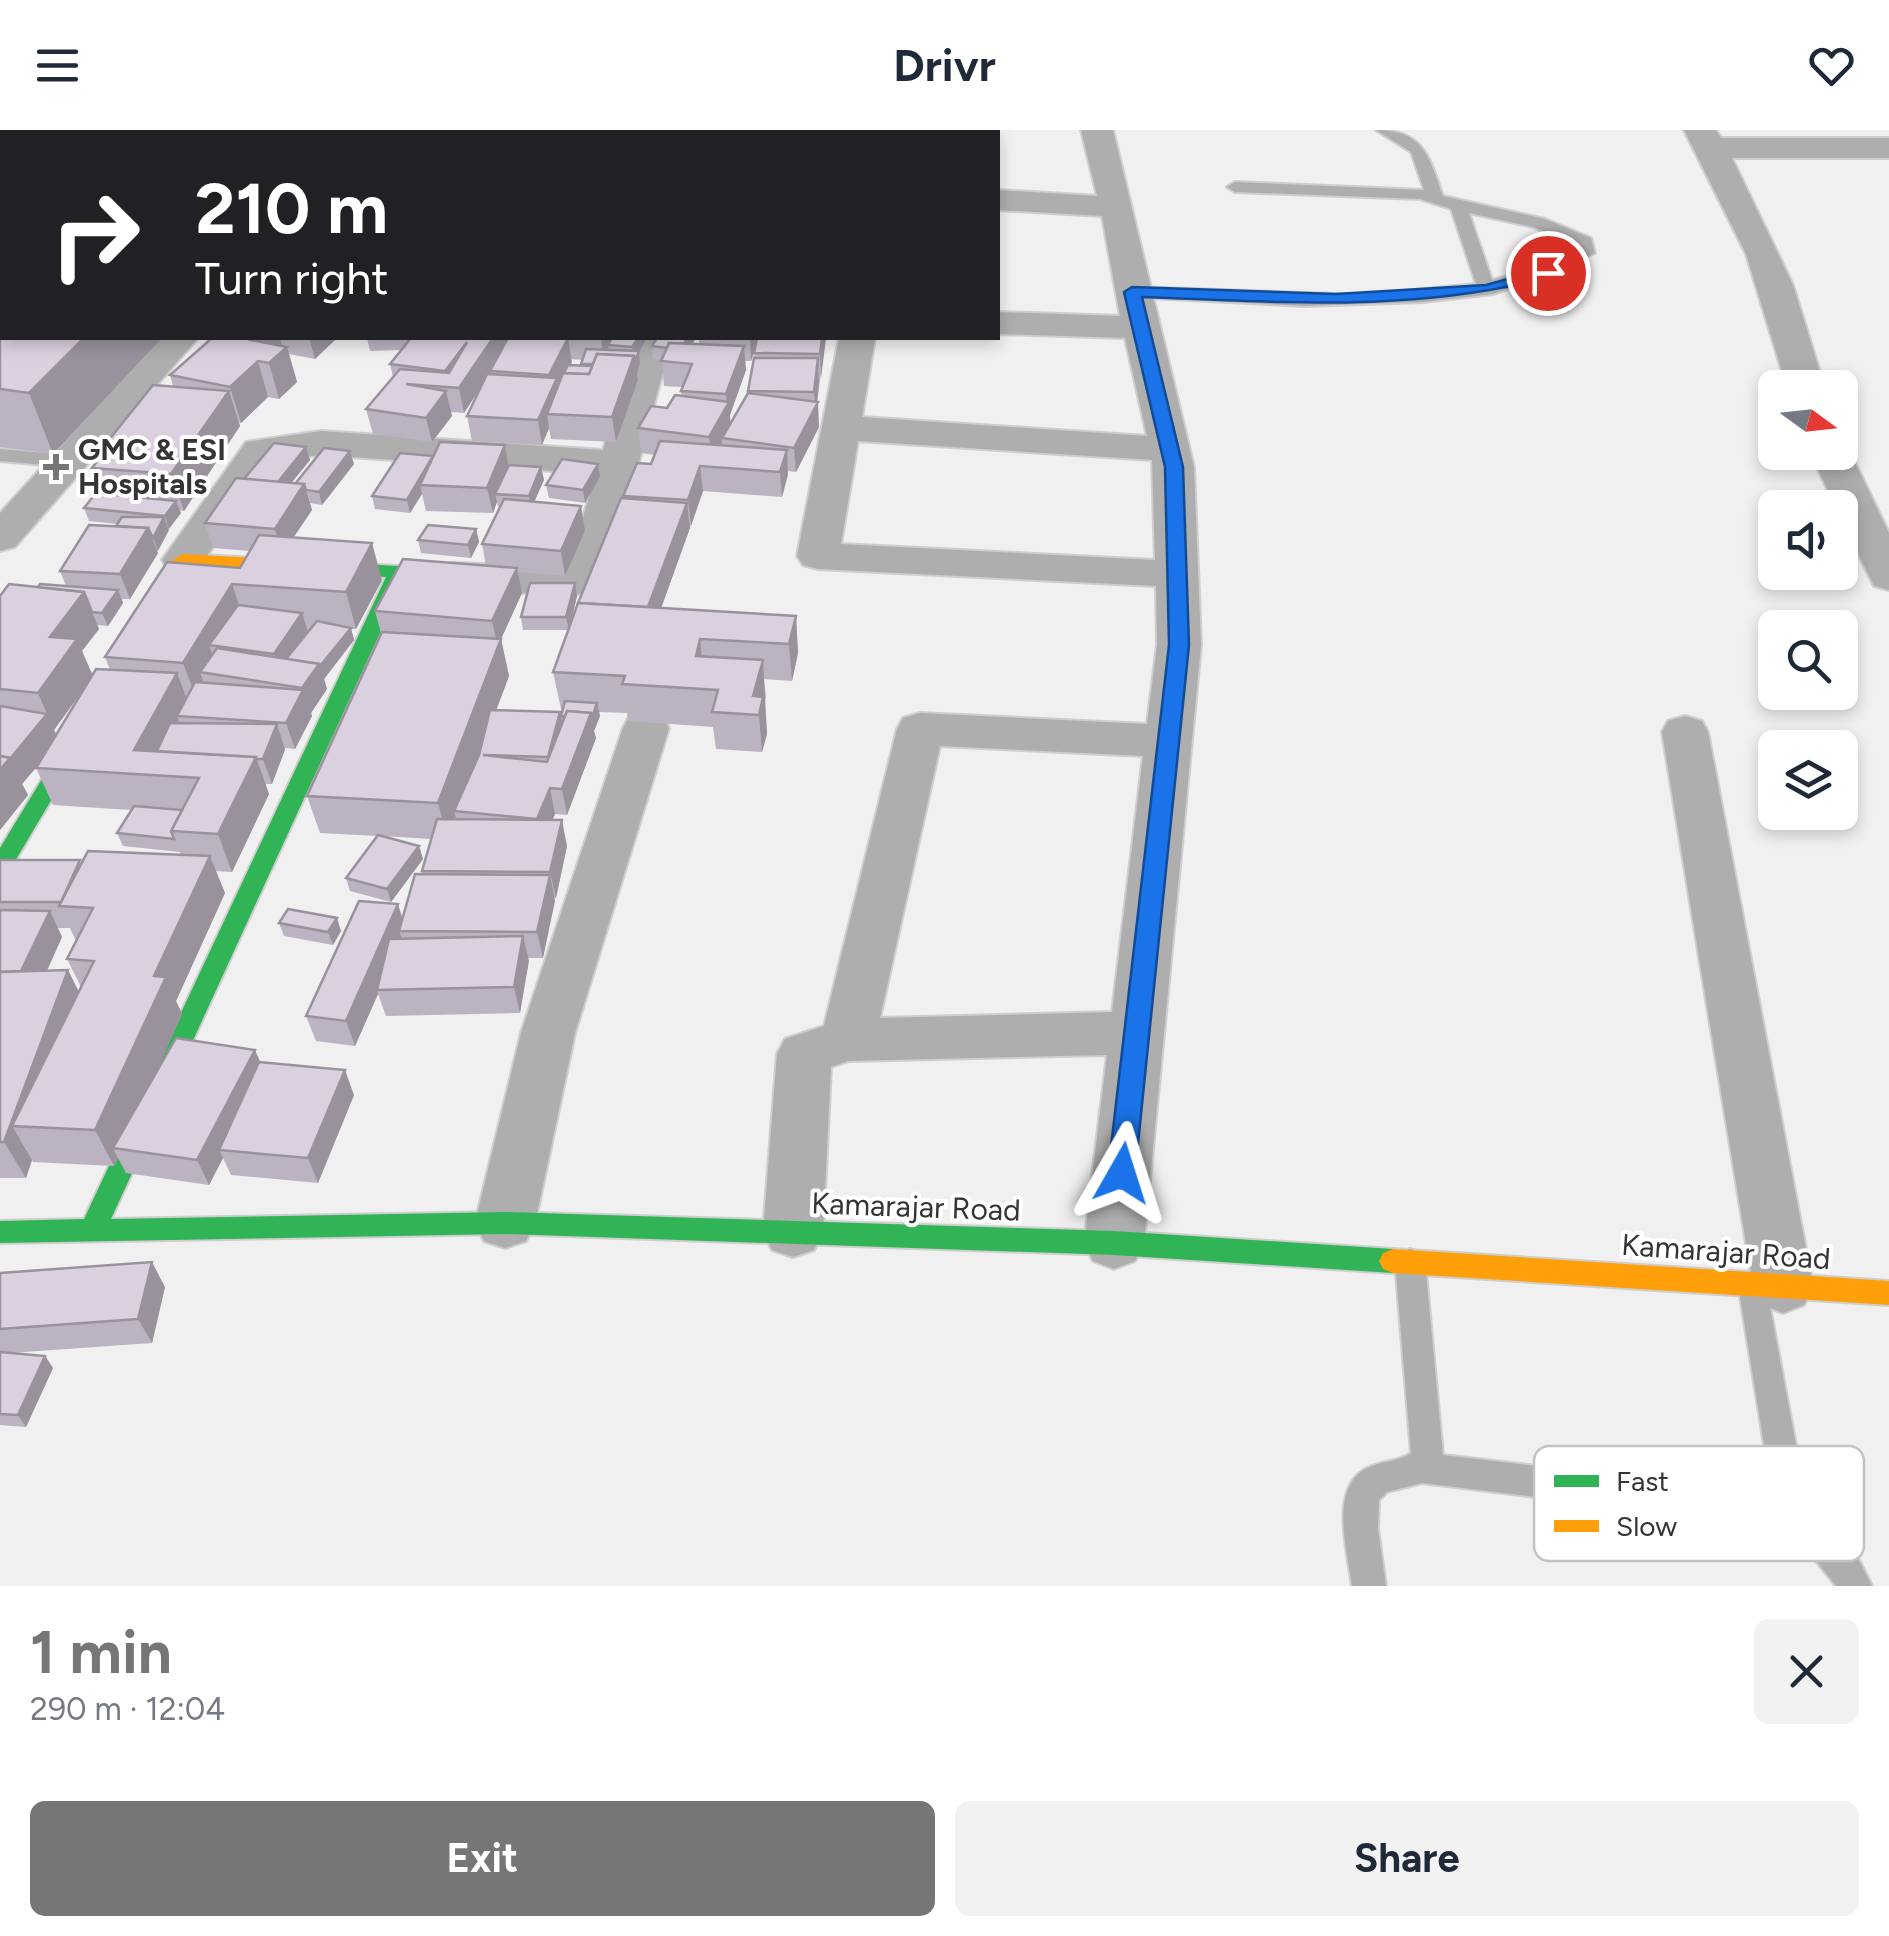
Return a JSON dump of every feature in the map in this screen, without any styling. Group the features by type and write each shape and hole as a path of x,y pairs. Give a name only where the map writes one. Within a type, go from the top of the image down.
{"main road":[{"path":"94,1227 398,572 183,560 132,646"},
{"path":"0,867 92,714"},
{"name":"Kamarajar Road","path":"0,1232 94,1227 505,1222 1114,1243 1889,1292"}],"street":[{"path":"1096,130 1117,206 1136,310 1170,449 1178,574 1179,645 1114,1243"},
{"path":"1705,139 1889,148"},
{"path":"1705,139 1759,238 1786,307 1802,370"},
{"path":"1000,200 1117,206"},
{"path":"1000,323 1136,310"},
{"path":"0,538 178,340"},
{"path":"398,572 572,583 585,575 653,340"},
{"path":"858,340 818,556 1178,574"},
{"path":"844,428 1170,449"},
{"path":"183,560 260,450 321,442 618,464"},
{"path":"1838,470 1889,577"},
{"path":"505,1222 548,1033 646,728"},
{"path":"848,1040 920,730 1169,741"},
{"path":"1686,732 1768,1285"},
{"path":"794,1232 804,1054 848,1040 1137,1033"}],"lane":[{"path":"1384,130 1418,148 1436,196"},
{"path":"1136,310 1487,290 1548,273 1586,253 1585,242 1537,222 1458,206 1436,196 1235,187"},
{"path":"1458,206 1487,290"},
{"path":"0,456 68,461"},
{"path":"1410,1262 1427,1453 1422,1468"},
{"path":"1768,1285 1784,1446"},
{"path":"1369,1586 1361,1509 1364,1493 1376,1481 1422,1468 1534,1481"},
{"path":"1841,1561 1856,1586"}],"building":[{"path":"0,340 82,340 29,393 0,389"},
{"path":"210,340 251,340 287,347 269,363 258,361 230,387 170,375"},
{"path":"409,340 492,340 459,388 406,384 446,391 426,418 366,409 400,369 449,373 467,342 445,371 390,364"},
{"path":"507,340 567,340 549,375 490,371"},
{"path":"611,340 637,340 632,347 608,345"},
{"path":"656,340 686,340 684,344 669,343 667,348 652,346"},
{"path":"757,340 822,340 820,354 754,353"},
{"path":"669,343 744,346 726,394 681,391 692,364 661,361"},
{"path":"586,349 639,351 635,362 634,356 597,354 593,364 581,364"},
{"path":"597,354 634,356 612,417 547,414 563,373 589,374"},
{"path":"754,358 818,358 814,392 748,391"},
{"path":"568,365 592,366 589,374 564,373"},
{"path":"487,374 557,378 538,420 467,416"},
{"path":"153,385 229,391 171,474 92,468 109,446 104,446"},
{"path":"748,393 818,402 794,448 722,438"},
{"path":"675,395 729,402 709,437 638,428 651,406 667,408"},
{"path":"660,441 787,450 780,472 700,466 688,500 623,496 637,463 651,464"},
{"path":"440,442 505,445 487,488 420,485"},
{"path":"274,443 306,447 278,482 244,479"},
{"path":"324,448 350,451 319,492 295,484"},
{"path":"400,453 433,456 407,500 372,496"},
{"path":"562,459 598,464 583,490 546,485"},
{"path":"509,465 541,467 529,496 495,494"},
{"path":"236,478 304,484 275,529 205,523"},
{"path":"96,493 176,501 165,516 84,508"},
{"path":"621,498 687,503 648,607 578,603"},
{"path":"504,499 581,506 561,551 482,544"},
{"path":"122,517 164,517 153,538 148,528 116,526"},
{"path":"89,525 148,528 120,574 60,571"},
{"path":"428,525 476,529 468,545 418,540"},
{"path":"259,535 372,543 346,592 232,584 183,663 105,657 167,562 240,568"},
{"path":"403,559 517,568 492,621 375,611"},
{"path":"530,583 575,583 566,617 521,617"},
{"path":"9,584 84,592 50,637 77,639 38,693 0,689 0,596"},
{"path":"40,584 118,590 102,613 92,612 84,592 38,587"},
{"path":"578,603 796,616 789,644 700,639 696,656 763,660 753,696 763,697 759,715 712,712 718,690 622,684 625,676 553,672"},
{"path":"238,605 302,613 274,654 209,645"},
{"path":"317,621 351,628 320,666 286,659"},
{"path":"382,632 501,639 438,803 307,796"},
{"path":"217,648 319,664 302,688 200,672"},
{"path":"96,669 177,673 134,750 256,757 218,834 171,831 199,778 36,768"},
{"path":"195,682 303,690 286,723 177,716"},
{"path":"565,701 597,703 592,718 591,713 567,711 565,717 561,716"},
{"path":"0,706 47,714 9,760 0,756"},
{"path":"490,710 560,712 548,757 483,755 547,762 567,711 591,713 562,789 550,788 537,819 454,811 479,755"},
{"path":"170,723 277,724 263,759 255,759 157,751"},
{"path":"0,756 10,758 0,770"},
{"path":"134,806 182,810 171,831 174,839 117,833"},
{"path":"437,819 562,820 550,872 422,871"},
{"path":"378,835 419,846 387,889 346,878"},
{"path":"88,851 210,856 154,976 166,977 95,1130 12,1126 94,961 67,959 93,908 59,906"},
{"path":"0,860 80,860 61,902 0,902"},
{"path":"415,874 550,875 537,932 399,931"},
{"path":"359,901 398,904 346,1021 306,1016"},
{"path":"288,909 337,918 328,932 279,923"},
{"path":"0,910 50,911 21,971 0,972"},
{"path":"523,936 514,987 377,990 389,939"},
{"path":"68,970 4,1142 0,1142 0,972"},
{"path":"176,1038 255,1050 197,1160 113,1148"},
{"path":"259,1062 345,1070 308,1158 219,1150"},
{"path":"152,1262 138,1319 0,1329 0,1273"},
{"path":"0,1352 45,1356 18,1415 0,1414"}],"traffic: fast":[{"path":"94,1227 398,572 290,566"},
{"path":"0,867 83,728"},
{"path":"0,1232 505,1223 1114,1243 1393,1261"}],"traffic: slow":[{"path":"143,628 183,560 290,566"},
{"path":"1393,1261 1889,1293"}],"place":[{"name":"GMC & ESI Hospitals","path":"56,467"}],"route":[{"path":"1122,1173 1179,645 1174,467 1132,292 1336,299 1487,290 1548,273"}]}
